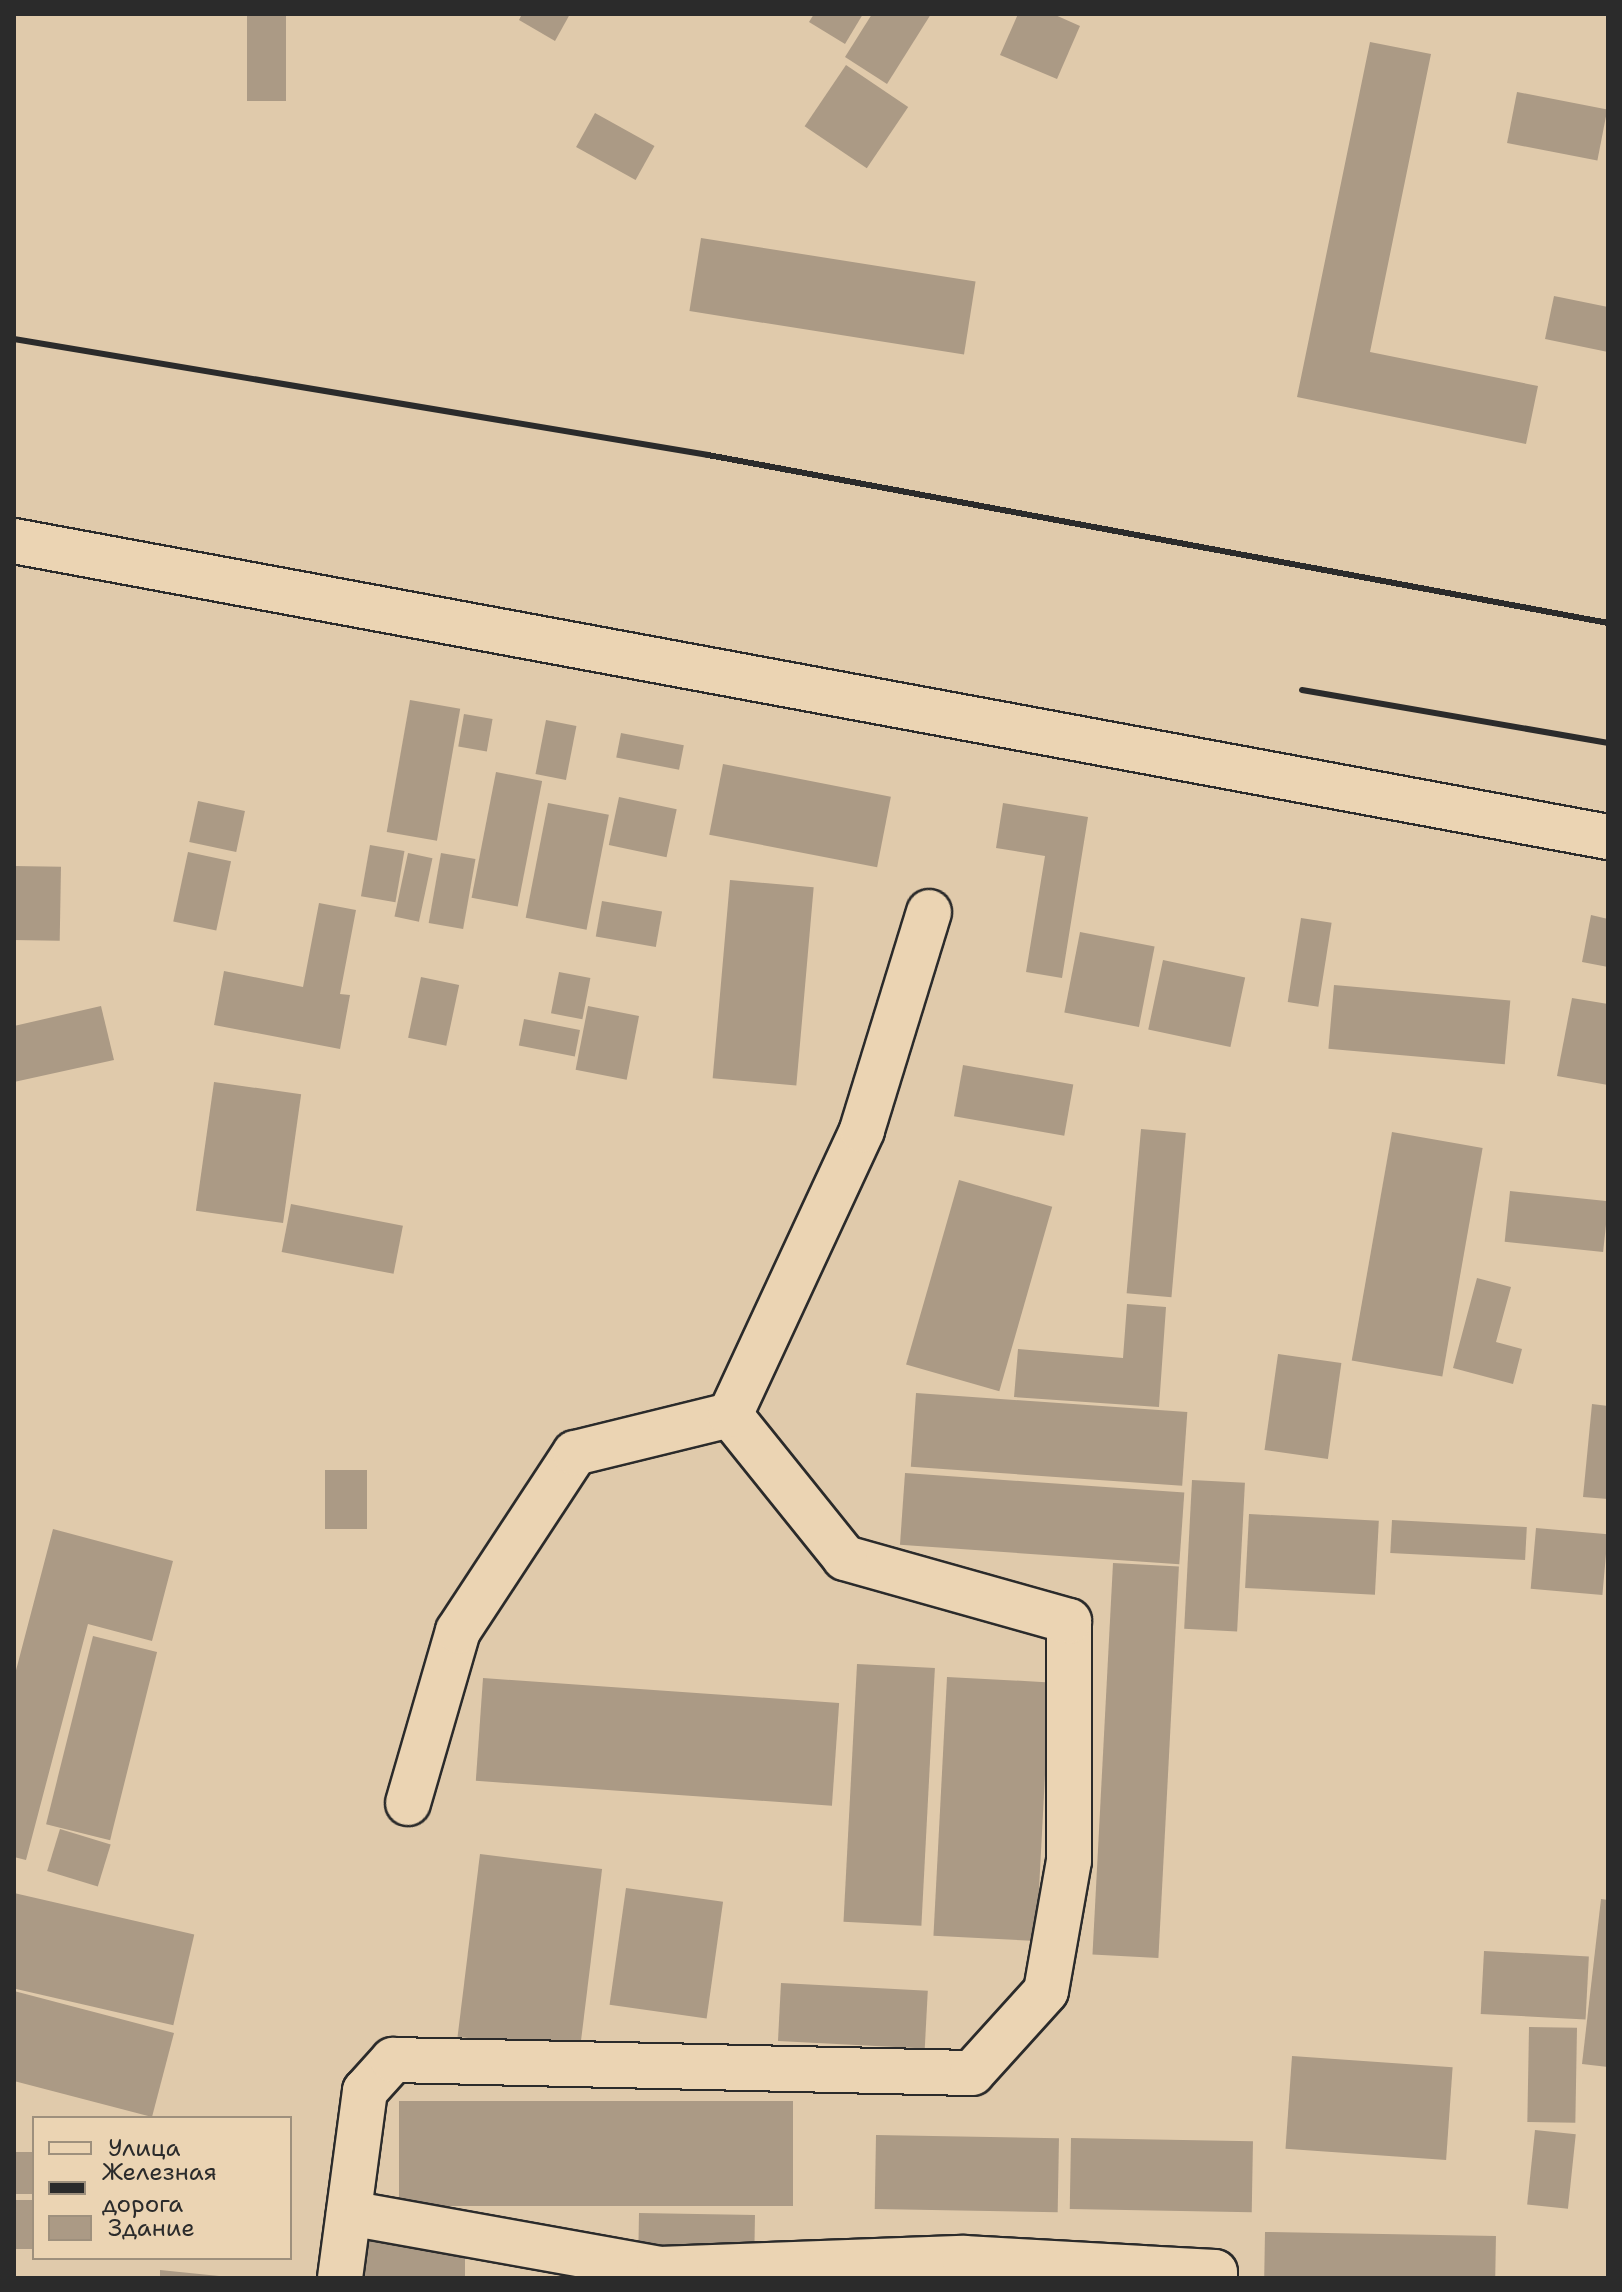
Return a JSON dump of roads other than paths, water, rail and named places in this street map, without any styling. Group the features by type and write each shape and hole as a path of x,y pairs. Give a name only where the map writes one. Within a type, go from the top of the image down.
{"street":[{"path":"14,541 1608,837"},
{"path":"730,1415 862,1130 929,912"},
{"path":"408,1803 458,1631 575,1453 730,1415"},
{"path":"340,2278 365,2091 393,2060 972,2073 1046,1991 1069,1861 1069,1621 845,1558 730,1415"},
{"path":"349,2213 654,2274 964,2258 1215,2272 1215,2278"}],"railway":[{"path":"14,339 708,455 1608,623"},
{"path":"1302,690 1608,743"}]}
